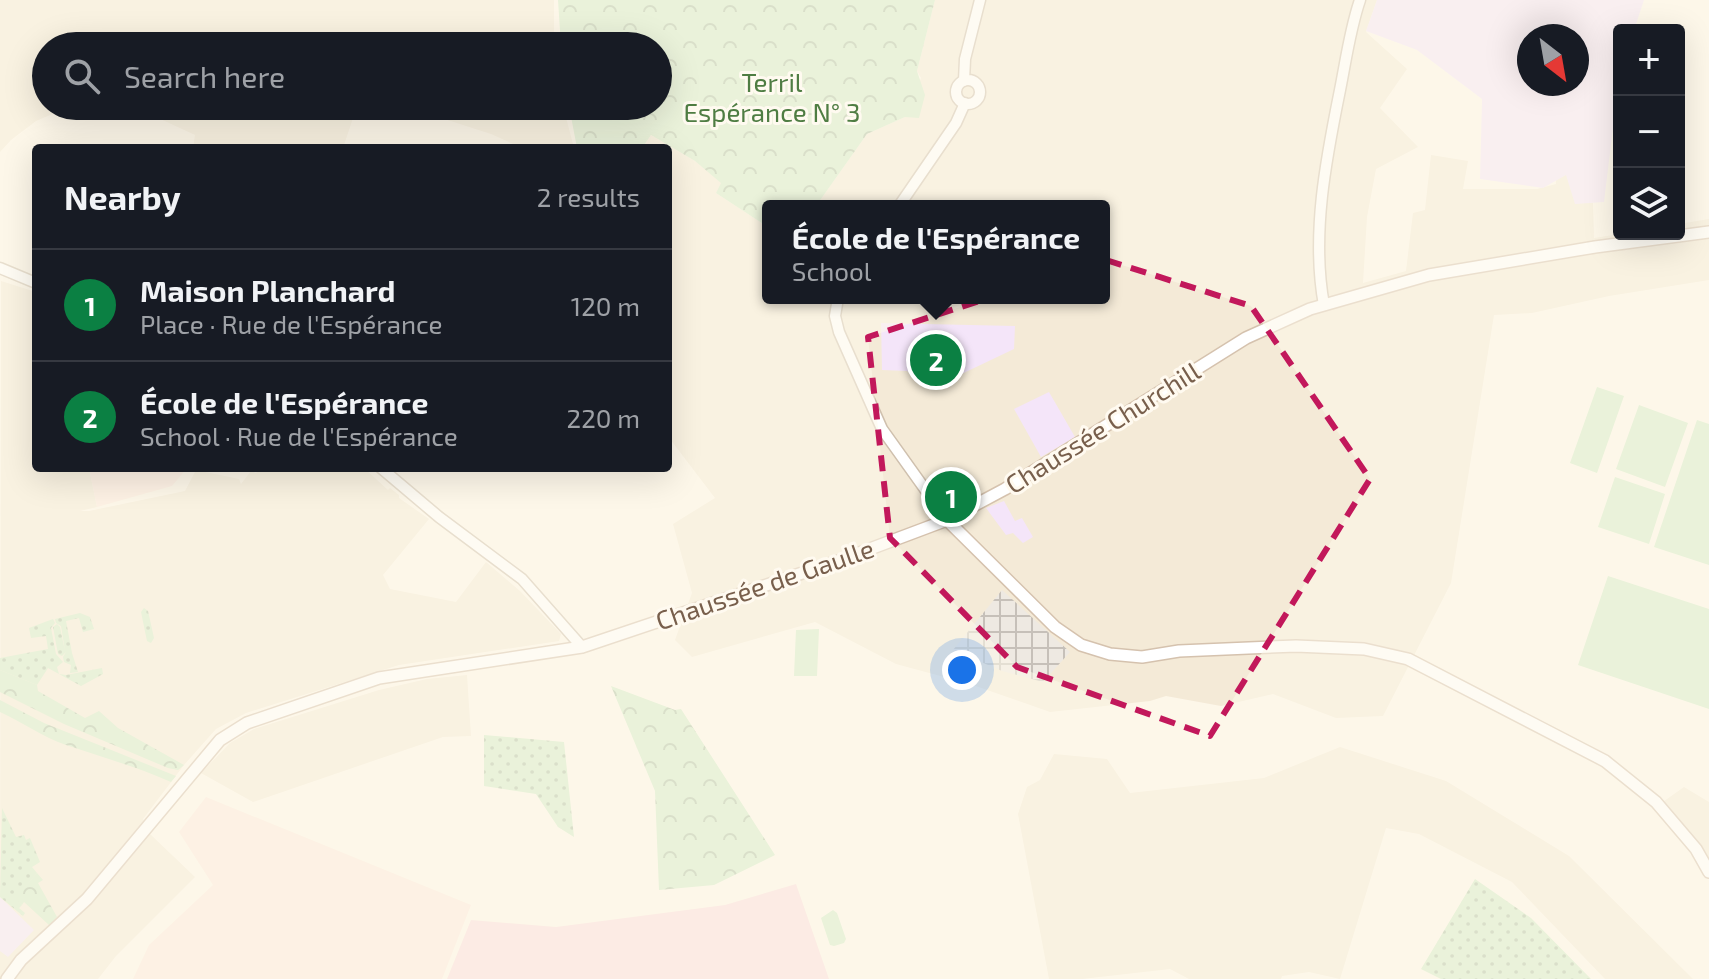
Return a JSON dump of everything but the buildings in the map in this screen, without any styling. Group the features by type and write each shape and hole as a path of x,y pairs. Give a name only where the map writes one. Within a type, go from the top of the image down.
{"main road":[{"name":"Chaussée Churchill","path":"947,520 1005,489 1257,331 1324,305 1450,271 1709,232"},
{"name":"Chaussée de Gaulle","path":"7,979 21,960 87,899 220,740 247,723 379,678 582,647 828,565 947,520"},
{"path":"947,520 1055,627 1081,645 1110,654 1142,657 1179,651 1296,646 1364,649 1408,659 1605,761 1656,802 1696,849 1709,872"}],"street":[{"path":"964,81 974,82 979,92 976,100 965,103 958,99 956,91 964,81 965,59 980,0"},
{"path":"1324,305 1318,274 1325,168 1360,0"},
{"path":"903,200 956,123 965,103"},
{"path":"0,268 32,281"},
{"path":"837,304 835,316 842,341 882,429 947,520"},
{"path":"386,472 439,517 520,577 582,647"}],"highlighted area":[{"path":"1106,260 1251,306 1370,479 1210,736 1017,667 890,538 868,337"}],"shaded area":[{"path":"0,0 554,0 554,32 32,32 32,120 38,120 0,152"},
{"path":"935,0 1377,0 1366,32 1407,69 1380,108 1418,147 1376,169 1367,217 1363,283 1406,271 1413,213 1425,210 1431,155 1468,161 1463,189 1537,189 1556,184 1555,165 1579,161 1583,203 1593,203 1594,238 1613,235 1613,240 1685,240 1685,223 1709,219 1709,280 1609,296 1532,313 1494,315 1451,583 1383,716 1336,718 1273,694 1221,706 1166,696 1150,701 1050,712 970,684 896,664 815,622 692,657 675,640 692,593 673,524 715,498 672,442 672,147 722,183 716,193 762,223 762,304 1110,304 1110,200 820,200 867,134 905,117 921,78 917,71"},
{"path":"1377,0 1644,0 1636,24 1613,24 1613,128 1604,202 1575,204 1566,175 1543,188 1480,179 1482,99 1417,50 1366,31"},
{"path":"162,120 352,120 344,144 194,144 195,135"},
{"path":"448,120 567,120 573,144 513,144"},
{"path":"651,135 666,144 645,144"},
{"path":"1,281 32,291 32,472 90,472 97,507 80,511 185,491 195,472 239,479 241,484 250,472 368,472 429,519 383,575 390,589 456,602 486,562 520,591 561,634 559,641 399,665 246,713 216,729 143,819 150,834 195,877 116,956 98,979 0,979"},
{"path":"881,323 1015,326 1014,349 930,389 907,371 882,370"},
{"path":"1049,392 1075,437 1041,457 1014,409"},
{"path":"90,472 184,472 172,486 97,507"},
{"path":"1004,501 1015,521 1022,518 1033,537 1023,543 1013,533 1006,535 986,508"},
{"path":"1002,590 1070,652 1043,682 1002,671 953,650"},
{"path":"467,675 471,736 443,737 253,802 201,773 230,743 254,729 379,690 427,679"},
{"path":"1340,747 1446,781 1569,856 1693,979 1605,979 1512,882 1419,834 1386,828 1340,979 1309,972 1282,976 1281,979 1189,979 1170,969 1082,979 1049,979 1018,814 1027,787 1040,780 1054,754 1107,759 1130,793 1264,778"},
{"path":"1684,787 1709,802 1709,859 1660,804"},
{"path":"206,797 471,905 442,979 133,979 149,945 213,885 179,832"},
{"path":"796,884 829,979 447,979 471,920 556,927 725,905"},
{"path":"0,897 34,930 8,957 0,951"}],"green space":[{"name":"Terril Espérance N° 3","path":"558,0 935,0 917,71 925,95 919,118 905,117 867,134 820,200 762,200 762,223 716,193 721,183 695,161 672,147 672,144 651,135 645,144 576,144 572,120 672,120 672,32 560,32"},
{"path":"1597,387 1624,396 1597,473 1570,463"},
{"path":"1639,405 1688,423 1665,487 1616,469"},
{"path":"1697,420 1709,424 1709,565 1654,547"},
{"path":"1615,477 1665,494 1649,544 1598,527"},
{"path":"1608,576 1709,609 1709,709 1578,665"},
{"path":"144,608 148,611 154,638 151,643 147,641 141,612"},
{"path":"80,613 90,617 94,629 83,632 79,618 66,621 78,672 70,673 71,665 64,662 63,657 66,652 62,656 58,654 53,627 57,624 60,627 65,651 61,626 55,619"},
{"path":"53,619 55,623 51,628 56,654 63,662 57,667 59,674 48,668 37,685 0,670 0,658 48,649 46,636 31,638 29,628"},
{"path":"819,629 817,676 794,676 796,630"},
{"path":"102,668 103,674 81,686 59,674"},
{"path":"0,670 37,685 38,691 85,718 99,711 118,728 184,765 178,770 168,768 64,724 0,692"},
{"path":"611,686 675,710 681,709 775,855 714,885 659,890 655,791"},
{"path":"0,700 44,723 176,776 171,782 57,742 0,712"},
{"path":"484,735 564,742 574,837 558,827 536,794 484,786"},
{"path":"2,808 16,837 24,835 26,840 30,838 40,862 32,867 37,873 16,898 22,905 19,908 25,913 23,916 0,897"},
{"path":"37,873 43,880 38,883 57,917 49,925 24,902 22,905 15,898"},
{"path":"1475,879 1531,918 1591,979 1441,979 1421,969"},
{"path":"833,910 837,913 846,939 844,943 834,946 830,945 821,918"}],"place":[{"name":"École de l'Espérance","path":"936,360"},
{"name":"Maison Planchard","path":"951,497"}]}
